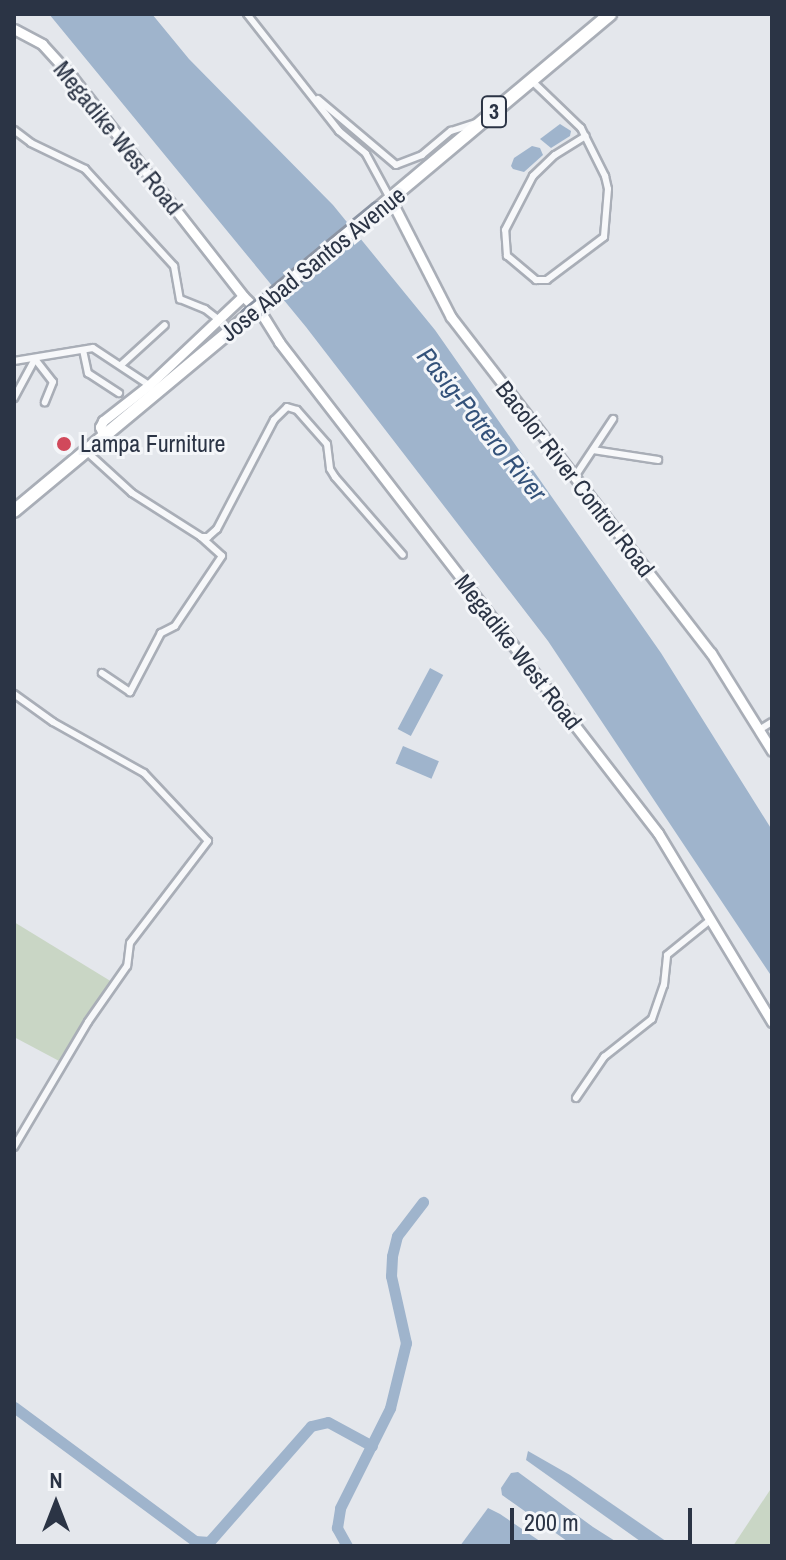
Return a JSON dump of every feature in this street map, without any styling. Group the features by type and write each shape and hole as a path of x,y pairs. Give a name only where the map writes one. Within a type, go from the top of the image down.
{"highway":[{"name":"Jose Abad Santos Avenue","path":"14,511 391,200 610,14"}],"street":[{"path":"247,14 339,131 366,154 391,200"},
{"name":"Megadike West Road","path":"14,29 32,36 72,77 243,296 263,316 288,354 672,852 772,1022"},
{"path":"532,81 569,115 585,136 608,189 604,237 547,280 536,280 507,256 505,230 533,176 555,155 585,136"},
{"path":"309,92 396,165 422,155 451,131 487,119"},
{"path":"14,130 31,143 85,169 175,267 180,299 205,309 218,319"},
{"name":"Bacolor River Control Road","path":"391,200 451,317 711,653 772,751"},
{"path":"104,436 100,427 103,421 149,385 243,296"},
{"path":"121,365 165,325"},
{"path":"83,350 88,373 119,393"},
{"path":"14,361 100,350 149,385"},
{"path":"14,398 35,359"},
{"path":"35,359 53,382 45,402"},
{"path":"201,537 208,537 217,529 274,420 287,407 297,410 327,444 330,469 335,477 403,555"},
{"path":"574,478 613,419"},
{"path":"593,450 658,460"},
{"path":"86,451 132,493 201,537 222,556 175,626 161,633 130,692 102,673"},
{"path":"14,694 53,722 144,773 208,841 130,943 127,966 88,1022 14,1147"},
{"path":"759,730 772,722"},
{"path":"576,1098 604,1057 652,1019 664,985 667,955 710,920"}],"green space":[{"path":"14,922 117,985 61,1062 14,1037"},
{"path":"772,1487 772,1546 733,1546"}],"water":[{"name":"Pasig-Potrero River","path":"49,14 152,14 189,59 333,205 435,330 661,653 772,830 772,977 548,641 306,327"},
{"path":"560,124 571,131 570,136 551,148 540,139"},
{"path":"532,146 540,148 543,155 524,172 513,169 514,158"},
{"path":"430,668 443,675 411,736 398,729"},
{"path":"403,746 439,761 431,779 396,763"},
{"path":"528,1451 570,1475 673,1546 647,1546 526,1460"},
{"path":"518,1472 623,1546 574,1546 502,1495 501,1488 511,1473"},
{"path":"488,1508 500,1514 547,1546 460,1546"}],"waterway":[{"path":"347,1546 337,1528 340,1508 390,1408 406,1343 391,1276 392,1256 397,1236 423,1202"},
{"path":"14,1407 195,1541 209,1542 311,1426 328,1422 372,1446"}],"place":[{"name":"Lampa Furniture","path":"64,444"}]}
